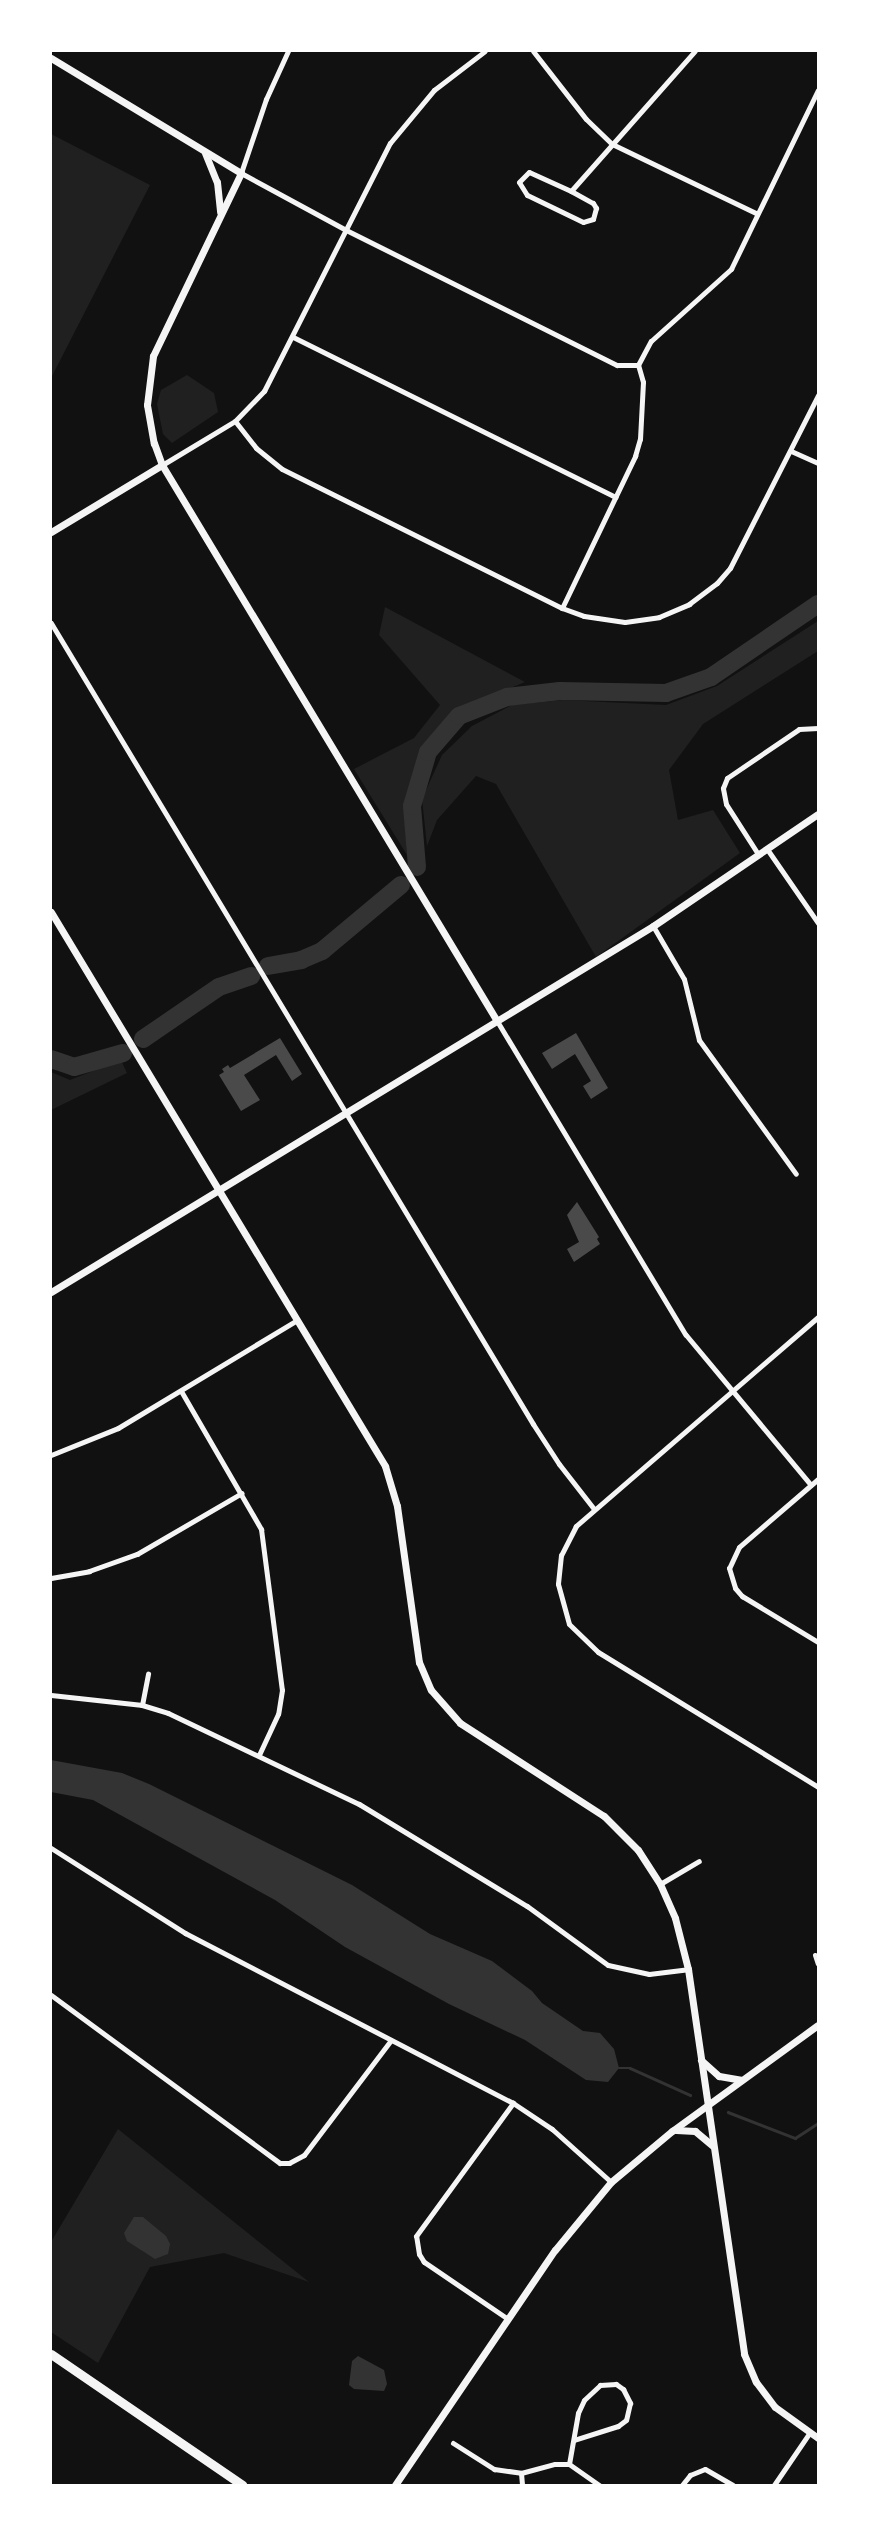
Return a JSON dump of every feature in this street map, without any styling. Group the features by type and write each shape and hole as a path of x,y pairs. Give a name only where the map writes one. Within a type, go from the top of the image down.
{"main road":[{"path":"51,2354 242,2485"}],"street":[{"path":"288,51 266,99 241,173 153,356 147,405 149,422 162,465 686,1335 811,1485"},
{"path":"51,532 235,421 264,391 390,143 407,119 434,90 485,51"},
{"path":"534,51 586,119 612,144 756,213"},
{"path":"571,191 695,51"},
{"path":"51,58 241,173 345,230 617,365 638,365"},
{"path":"562,608 640,439 643,382 638,365 651,341 728,274 818,90"},
{"path":"204,151 217,182 220,216"},
{"path":"529,172 571,191 593,203 596,208 593,219 583,222 527,195 519,182 529,172"},
{"path":"293,337 615,497"},
{"path":"235,421 256,448 282,469 562,608 584,616 625,622 659,617 703,595 718,583 741,551 818,396"},
{"path":"791,451 818,463"},
{"path":"51,623 533,1424 559,1464 594,1509"},
{"path":"758,854 726,804 723,788 727,778 799,729 818,728"},
{"path":"51,1292 653,926 818,814"},
{"path":"767,849 818,923"},
{"path":"51,912 390,1479 397,1506 416,1644 431,1690 460,1723 604,1816 638,1850 660,1884 675,1918 688,1969 740,2340 748,2368 775,2407 818,2438"},
{"path":"653,926 684,979 699,1040 796,1174"},
{"path":"818,1317 576,1526 567,1541 559,1569 560,1598 569,1624 598,1652 818,1787"},
{"path":"51,1455 118,1428 297,1320"},
{"path":"181,1391 261,1529 282,1690 278,1714 259,1755"},
{"path":"818,1479 739,1546 729,1568 735,1588 742,1596 818,1642"},
{"path":"51,1578 89,1572 136,1554 242,1493"},
{"path":"142,1705 148,1674"},
{"path":"51,1695 142,1705 168,1713 359,1804 527,1906 608,1965 649,1974 688,1969"},
{"path":"51,1848 185,1933 513,2103 552,2129 611,2182"},
{"path":"660,1884 699,1861"},
{"path":"815,1955 818,1964"},
{"path":"51,1994 271,2159 289,2163 304,2155 391,2040"},
{"path":"395,2485 575,2223 611,2182 672,2131 818,2025"},
{"path":"701,2060 719,2076 742,2080"},
{"path":"509,2319 424,2262 415,2245 419,2228 513,2103"},
{"path":"672,2131 695,2131 713,2146"},
{"path":"569,2464 578,2413 592,2389 608,2383 623,2389 630,2403 626,2420 618,2426 574,2440"},
{"path":"774,2485 810,2432"},
{"path":"453,2443 482,2464 520,2473 555,2463 569,2464 599,2485"},
{"path":"685,2484 698,2470 705,2469 733,2485"},
{"path":"520,2473 522,2485"}],"shaded area":[{"path":"51,134 150,185 51,378"},
{"path":"187,375 214,393 218,412 172,443 163,434 157,404 161,390"},
{"path":"385,607 525,682 455,711 422,749 404,807 407,855 354,769 414,738 440,705 379,635"},
{"path":"818,621 818,651 703,724 669,770 678,820 713,810 740,853 596,957 496,784 476,776 437,820 427,846 422,799 442,755 472,726 512,705 563,700 666,705 717,686"},
{"path":"121,1060 127,1073 51,1110 51,1072 70,1080"},
{"path":"51,1760 122,1773 149,1784 352,1885 430,1934 492,1961 532,1991 542,2003 583,2031 600,2033 614,2049 619,2068 608,2082 586,2080 525,2040 449,2004 345,1947 275,1900 93,1800 51,1792"},
{"path":"118,2129 309,2282 224,2253 150,2267 98,2363 51,2332 51,2242"},
{"path":"134,2217 143,2217 166,2236 170,2244 168,2254 155,2259 127,2241 124,2233"},
{"path":"358,2356 384,2370 387,2384 384,2391 354,2389 349,2385 352,2361"}],"building":[{"path":"576,1033 608,1088 591,1099 583,1086 591,1081 575,1054 552,1069 542,1053"},
{"path":"280,1038 302,1074 292,1081 276,1055 244,1075 260,1100 241,1111 219,1075 224,1072 222,1069 228,1065 230,1068"},
{"path":"577,1202 599,1237 597,1239 600,1244 574,1262 567,1249 579,1242 567,1215"}],"waterway":[{"path":"417,867 412,806 428,752 459,716 507,697 560,691 666,693 711,677 818,604"},
{"path":"268,966 301,960 322,951 401,885"},
{"path":"143,1039 219,987 251,976"},
{"path":"51,1059 74,1067 123,1053"},
{"path":"619,2068 630,2068 690,2095"},
{"path":"728,2112 795,2138 818,2123"}]}
